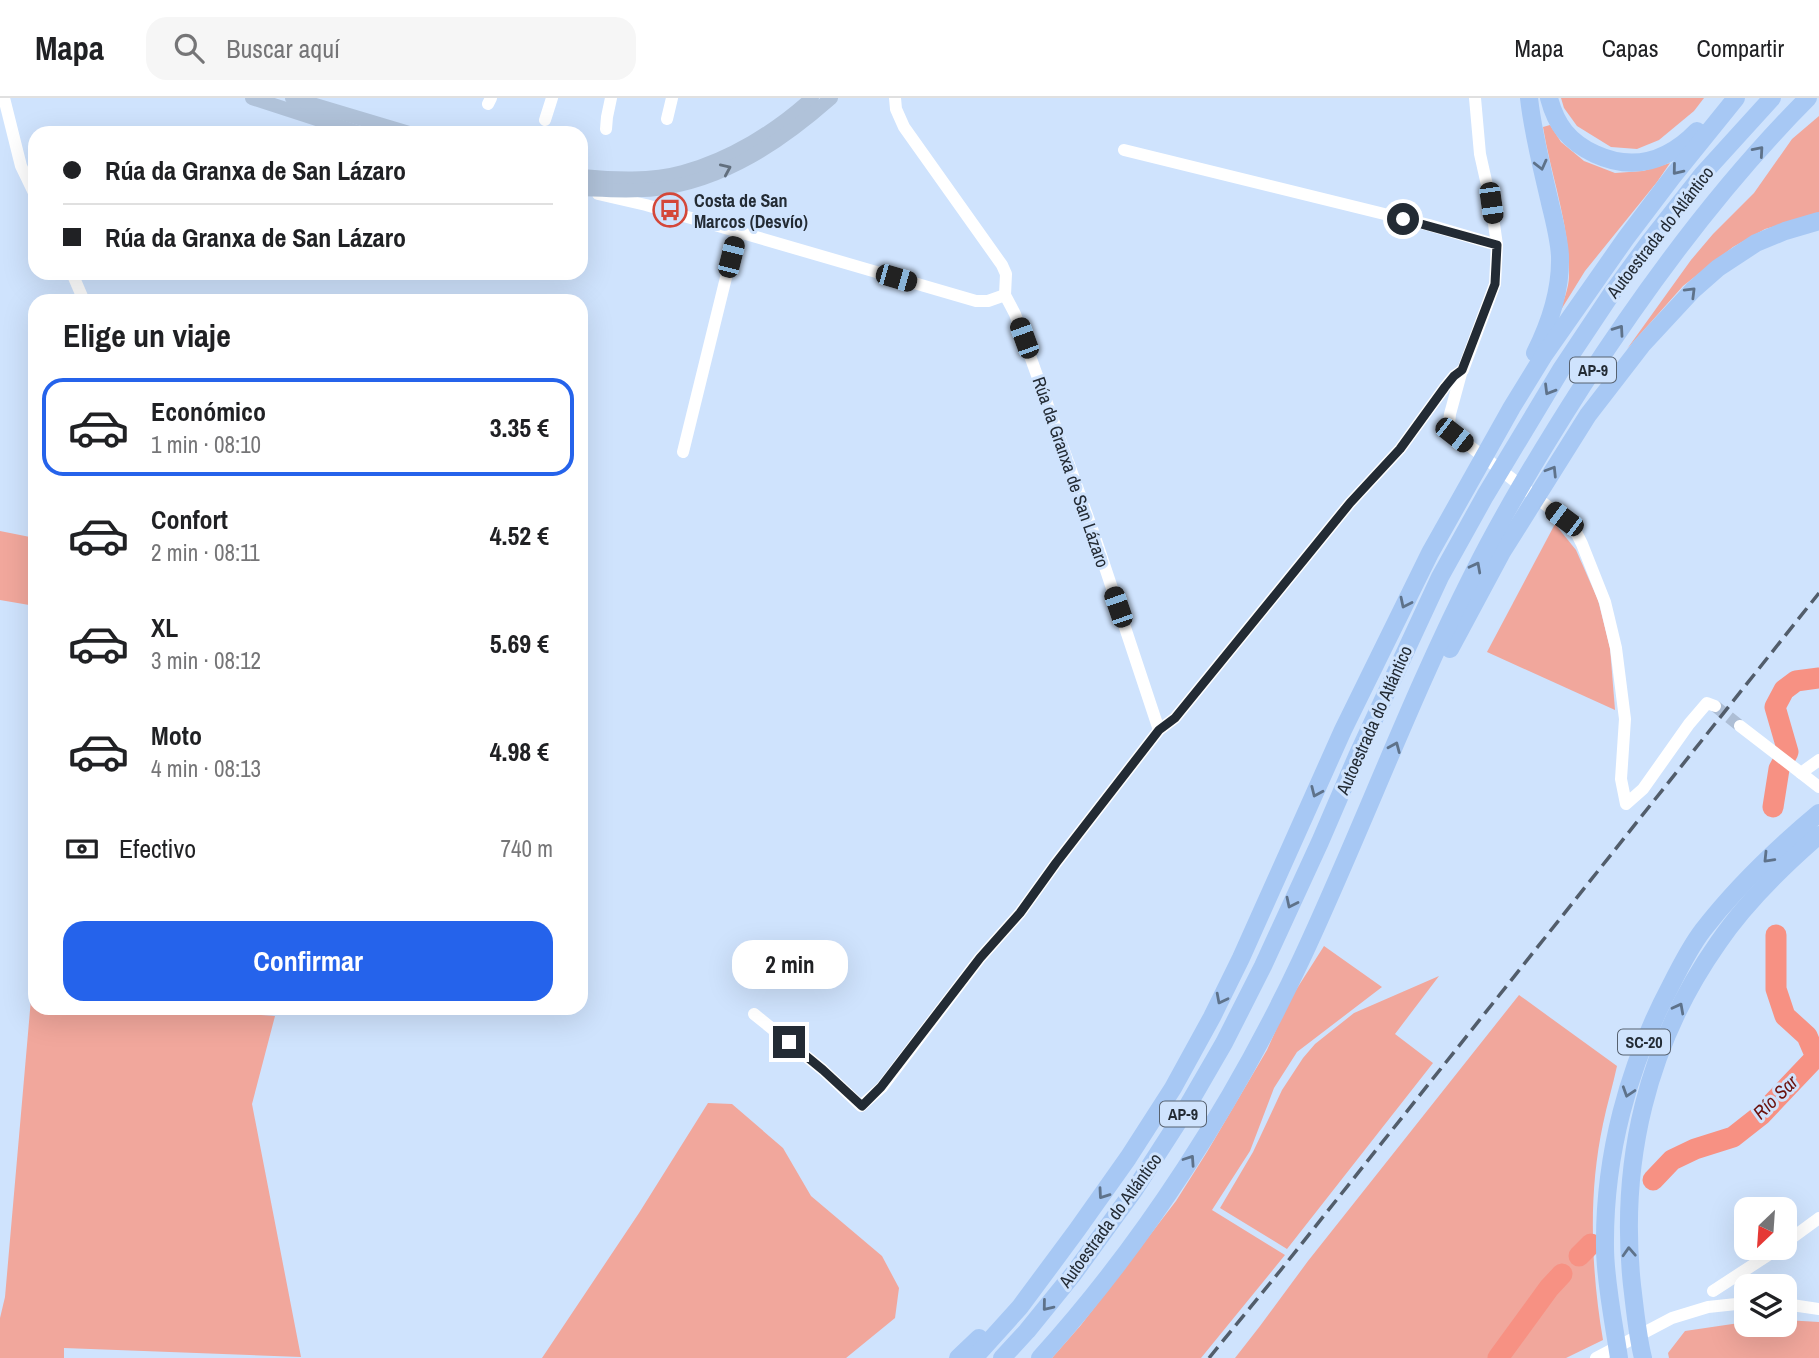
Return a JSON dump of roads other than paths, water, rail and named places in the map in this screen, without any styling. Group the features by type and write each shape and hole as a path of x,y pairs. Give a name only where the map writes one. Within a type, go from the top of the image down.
{"highway":[{"path":"1471,477 1471,466 1547,327 1558,284 1560,256 1557,235 1534,137 1529,98"},
{"path":"1549,98 1558,125 1571,140 1603,158 1636,163 1654,160 1682,146 1726,98"},
{"path":"974,1358 1020,1307 1099,1200 1173,1088 1241,958 1343,730 1430,553 1471,477 1544,355 1672,176 1736,98"},
{"name":"Autoestrada do Atlántico","path":"1002,1358 1074,1273 1135,1189 1180,1119 1217,1054 1262,966 1440,577 1562,368 1612,293 1702,175 1772,98"},
{"name":"Autoestrada do Atlántico","path":"1040,1358 1093,1295 1153,1214 1199,1148 1240,1077 1299,964 1474,570 1554,430 1618,331 1670,261 1723,192 1808,98"},
{"path":"1426,673 1447,654 1496,562 1523,518 1588,415 1642,345 1693,290 1718,268 1756,243 1819,221"},
{"name":"SC-20","path":"1619,1357 1605,1248 1611,1161 1622,1111 1645,1039 1679,969 1702,932 1755,871 1819,813"},
{"name":"SC-20","path":"1642,1352 1629,1249 1629,1199 1633,1158 1643,1107 1658,1055 1674,1017 1719,941 1767,884 1819,835"},
{"path":"958,1358 1052,1262"}],"main road":[{"path":"252,98 337,126"},
{"path":"263,98 278,108"},
{"path":"292,98 386,126"},
{"path":"588,184 648,192 701,179 749,159 789,133 831,98"},
{"path":"588,182 682,172 744,147 809,100"},
{"path":"648,192 682,172"}],"street":[{"path":"4,98 21,166 28,180"},
{"path":"545,120 552,98"},
{"path":"606,129 611,98"},
{"path":"667,119 672,98"},
{"path":"1475,98 1480,154 1497,245 1495,284 1462,370 1449,423 1454,435 1575,530 1605,602 1616,648 1625,719 1621,779 1626,804 1643,789 1707,703 1715,706"},
{"name":"Rúa da Granxa de San Lázaro","path":"895,104 904,127 1006,274 1005,295 1015,314 1095,537 1159,730"},
{"path":"1124,150 1429,225 1497,245"},
{"path":"648,192 669,212 737,233 976,301 988,301 1005,295"},
{"path":"683,452 737,233"},
{"path":"754,1014 823,1070 862,1106 881,1087 980,958 1020,913 1159,730 1175,718 1350,503 1400,449 1445,387 1462,370"},
{"path":"1740,726 1819,786"},
{"path":"1797,770 1819,760"},
{"path":"1797,1235 1819,1219"},
{"path":"1713,1291 1761,1260"},
{"path":"1596,1358 1672,1318 1708,1307 1734,1304"},
{"path":"1797,1306 1819,1309"}],"waterway":[{"name":"Río Sar","path":"1773,807 1779,769 1788,752 1775,707 1784,690 1796,681 1819,678"},
{"name":"Río Sar","path":"1653,1180 1672,1160 1695,1149 1733,1137 1761,1115 1816,1057 1807,1036 1785,1016 1776,989 1776,935"},
{"name":"Río Sar","path":"1579,1256 1591,1244"},
{"name":"Río Sar","path":"1498,1358 1562,1274"}],"tunnel":[{"path":"1715,706 1740,726"}],"railway":[{"path":"1209,1358 1819,593"}],"place":[{"name":"Costa de San Marcos (Desvío)","path":"670,210"}]}
